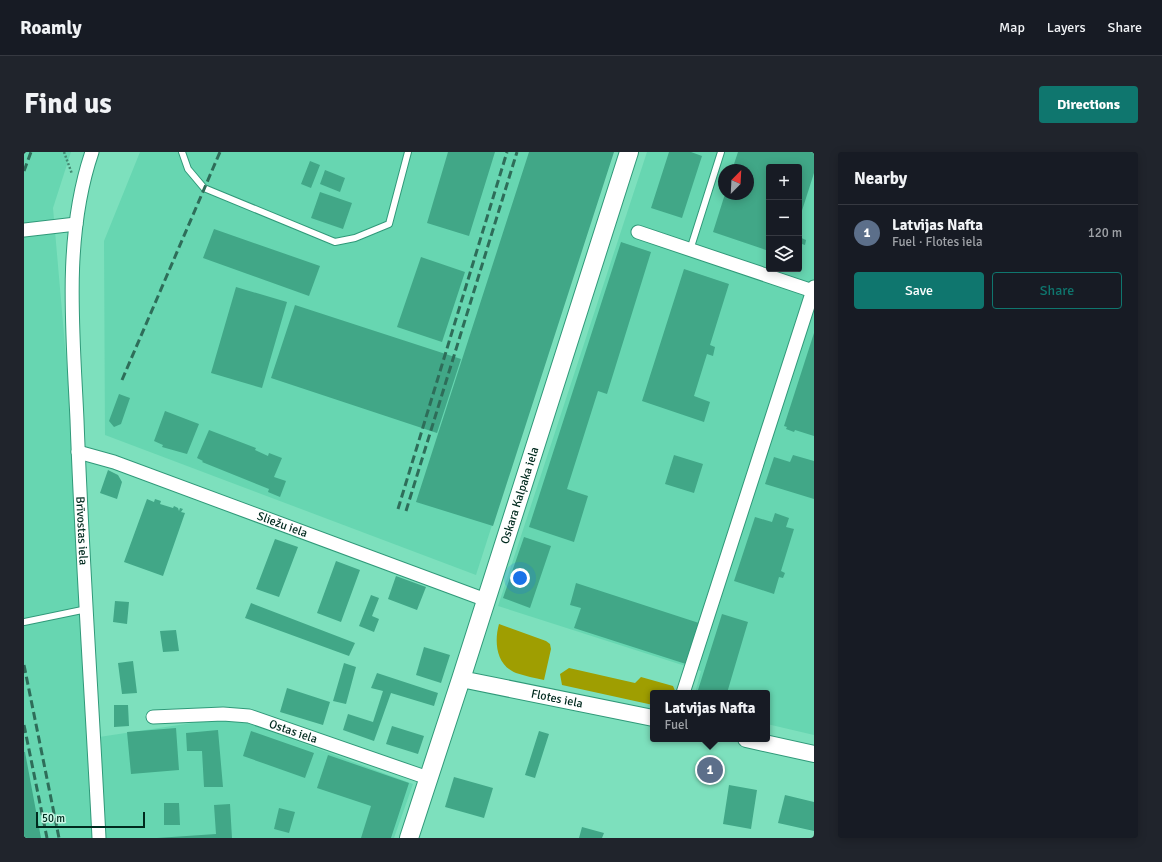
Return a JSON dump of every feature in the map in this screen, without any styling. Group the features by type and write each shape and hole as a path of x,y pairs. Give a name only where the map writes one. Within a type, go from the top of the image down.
{"main road":[{"name":"Oskara Kalpaka iela","path":"409,838 629,152"}],"street":[{"name":"Brīvostas iela","path":"92,152 80,194 76,224 73,265 73,330 78,452 99,838"},
{"path":"24,230 76,224"},
{"path":"638,232 813,289 684,690"},
{"name":"Sliežu iela","path":"78,452 114,462 486,600"},
{"name":"Flotes iela","path":"461,679 650,717"},
{"name":"Ostas iela","path":"153,717 223,714 249,716 428,778"},
{"path":"760,742 814,754"}],"lane":[{"path":"182,152 188,169 204,188 335,242 355,238 389,224 408,152"},
{"path":"690,250 721,152"},
{"path":"24,622 87,609"}],"shaded area":[{"path":"24,152 71,152 53,208 99,737 232,717 413,784 394,838 24,838"},
{"path":"140,152 612,152 476,575 105,435 104,241"},
{"path":"647,152 814,152 814,735 770,725 770,690 696,690 701,671 498,606"},
{"path":"499,624 546,641 550,644 551,649 544,680 516,673 504,664 498,652 497,645 497,631"},
{"path":"569,668 635,683 641,677 673,686 675,690 650,690 650,704 562,685 560,674"}],"building":[{"path":"448,152 495,152 469,236 427,223"},
{"path":"529,152 614,152 493,526 416,502"},
{"path":"669,152 691,152 702,156 682,218 651,208"},
{"path":"738,152 814,152 814,173 802,211 802,164 766,164 766,250 713,232 723,200 754,200 754,164 734,164"},
{"path":"310,161 320,165 311,188 301,184"},
{"path":"325,170 345,178 340,192 320,184"},
{"path":"320,192 352,203 343,229 311,218"},
{"path":"214,229 320,266 309,296 203,258"},
{"path":"802,238 806,240 805,245 802,244"},
{"path":"621,242 651,252 607,394 598,391 567,489 588,496 574,542 529,527"},
{"path":"421,257 465,272 442,342 397,327"},
{"path":"684,269 729,284 710,345 715,347 713,356 707,354 694,396 710,402 704,422 642,401"},
{"path":"236,287 287,302 262,388 211,373"},
{"path":"295,305 461,359 437,433 271,378"},
{"path":"814,333 814,436 795,430 794,432 786,429 787,427 784,426"},
{"path":"119,394 130,398 121,424 114,427 109,421"},
{"path":"165,411 199,424 187,454 162,447 163,445 154,441"},
{"path":"209,430 256,448 255,450 268,456 269,453 282,458 274,477 286,481 280,497 268,492 269,489 202,462 203,461 197,458"},
{"path":"674,455 703,464 694,493 665,484"},
{"path":"793,455 814,461 814,499 765,484 774,457 790,462"},
{"path":"108,470 118,475 122,482 117,499 100,493"},
{"path":"147,499 154,502 155,499 161,501 160,504 173,508 174,506 178,508 179,511 180,508 183,509 181,512 185,513 163,576 124,562"},
{"path":"775,513 789,518 786,527 794,529 781,571 785,573 783,578 779,577 774,594 734,581 755,517 772,522"},
{"path":"524,537 551,546 530,608 503,598"},
{"path":"275,539 298,547 279,597 256,589"},
{"path":"336,561 360,570 341,622 317,613"},
{"path":"396,576 426,587 417,610 388,599"},
{"path":"576,583 702,624 689,665 574,628 581,608 570,605"},
{"path":"371,595 379,598 372,616 379,619 374,632 359,626"},
{"path":"115,601 129,602 127,624 113,622"},
{"path":"251,603 355,643 349,656 245,618"},
{"path":"722,614 748,622 728,690 698,690"},
{"path":"176,630 179,651 163,652 160,631"},
{"path":"424,647 450,655 441,683 416,675"},
{"path":"133,661 137,693 122,694 118,663"},
{"path":"344,663 356,667 346,704 333,701"},
{"path":"377,673 438,693 434,706 391,693 374,741 343,730 348,714 373,722 383,691 371,688"},
{"path":"287,688 330,702 323,725 280,712"},
{"path":"114,705 128,705 129,726 114,727"},
{"path":"392,726 424,736 418,754 386,744"},
{"path":"176,728 179,770 131,774 127,732"},
{"path":"218,730 223,787 204,787 202,751 187,751 186,733"},
{"path":"251,731 314,753 305,778 243,756"},
{"path":"539,731 549,734 535,778 525,775"},
{"path":"25,752 41,838 24,838"},
{"path":"328,755 409,783 391,838 361,838 371,806 317,788"},
{"path":"454,777 493,788 484,818 445,807"},
{"path":"729,785 757,790 751,829 723,824"},
{"path":"785,795 814,802 814,831 778,823"},
{"path":"164,803 179,803 180,825 164,825"},
{"path":"230,804 232,838 157,838 216,834 214,805"},
{"path":"279,808 295,812 289,833 274,829"},
{"path":"582,827 604,833 602,838 579,838"}],"railway":[{"path":"24,171 31,152"},
{"path":"122,380 220,152"},
{"path":"398,509 507,152"},
{"path":"406,511 517,152"},
{"path":"24,665 59,838"},
{"path":"24,725 47,838"}],"place":[{"name":"Latvijas Nafta","path":"710,770"}]}
